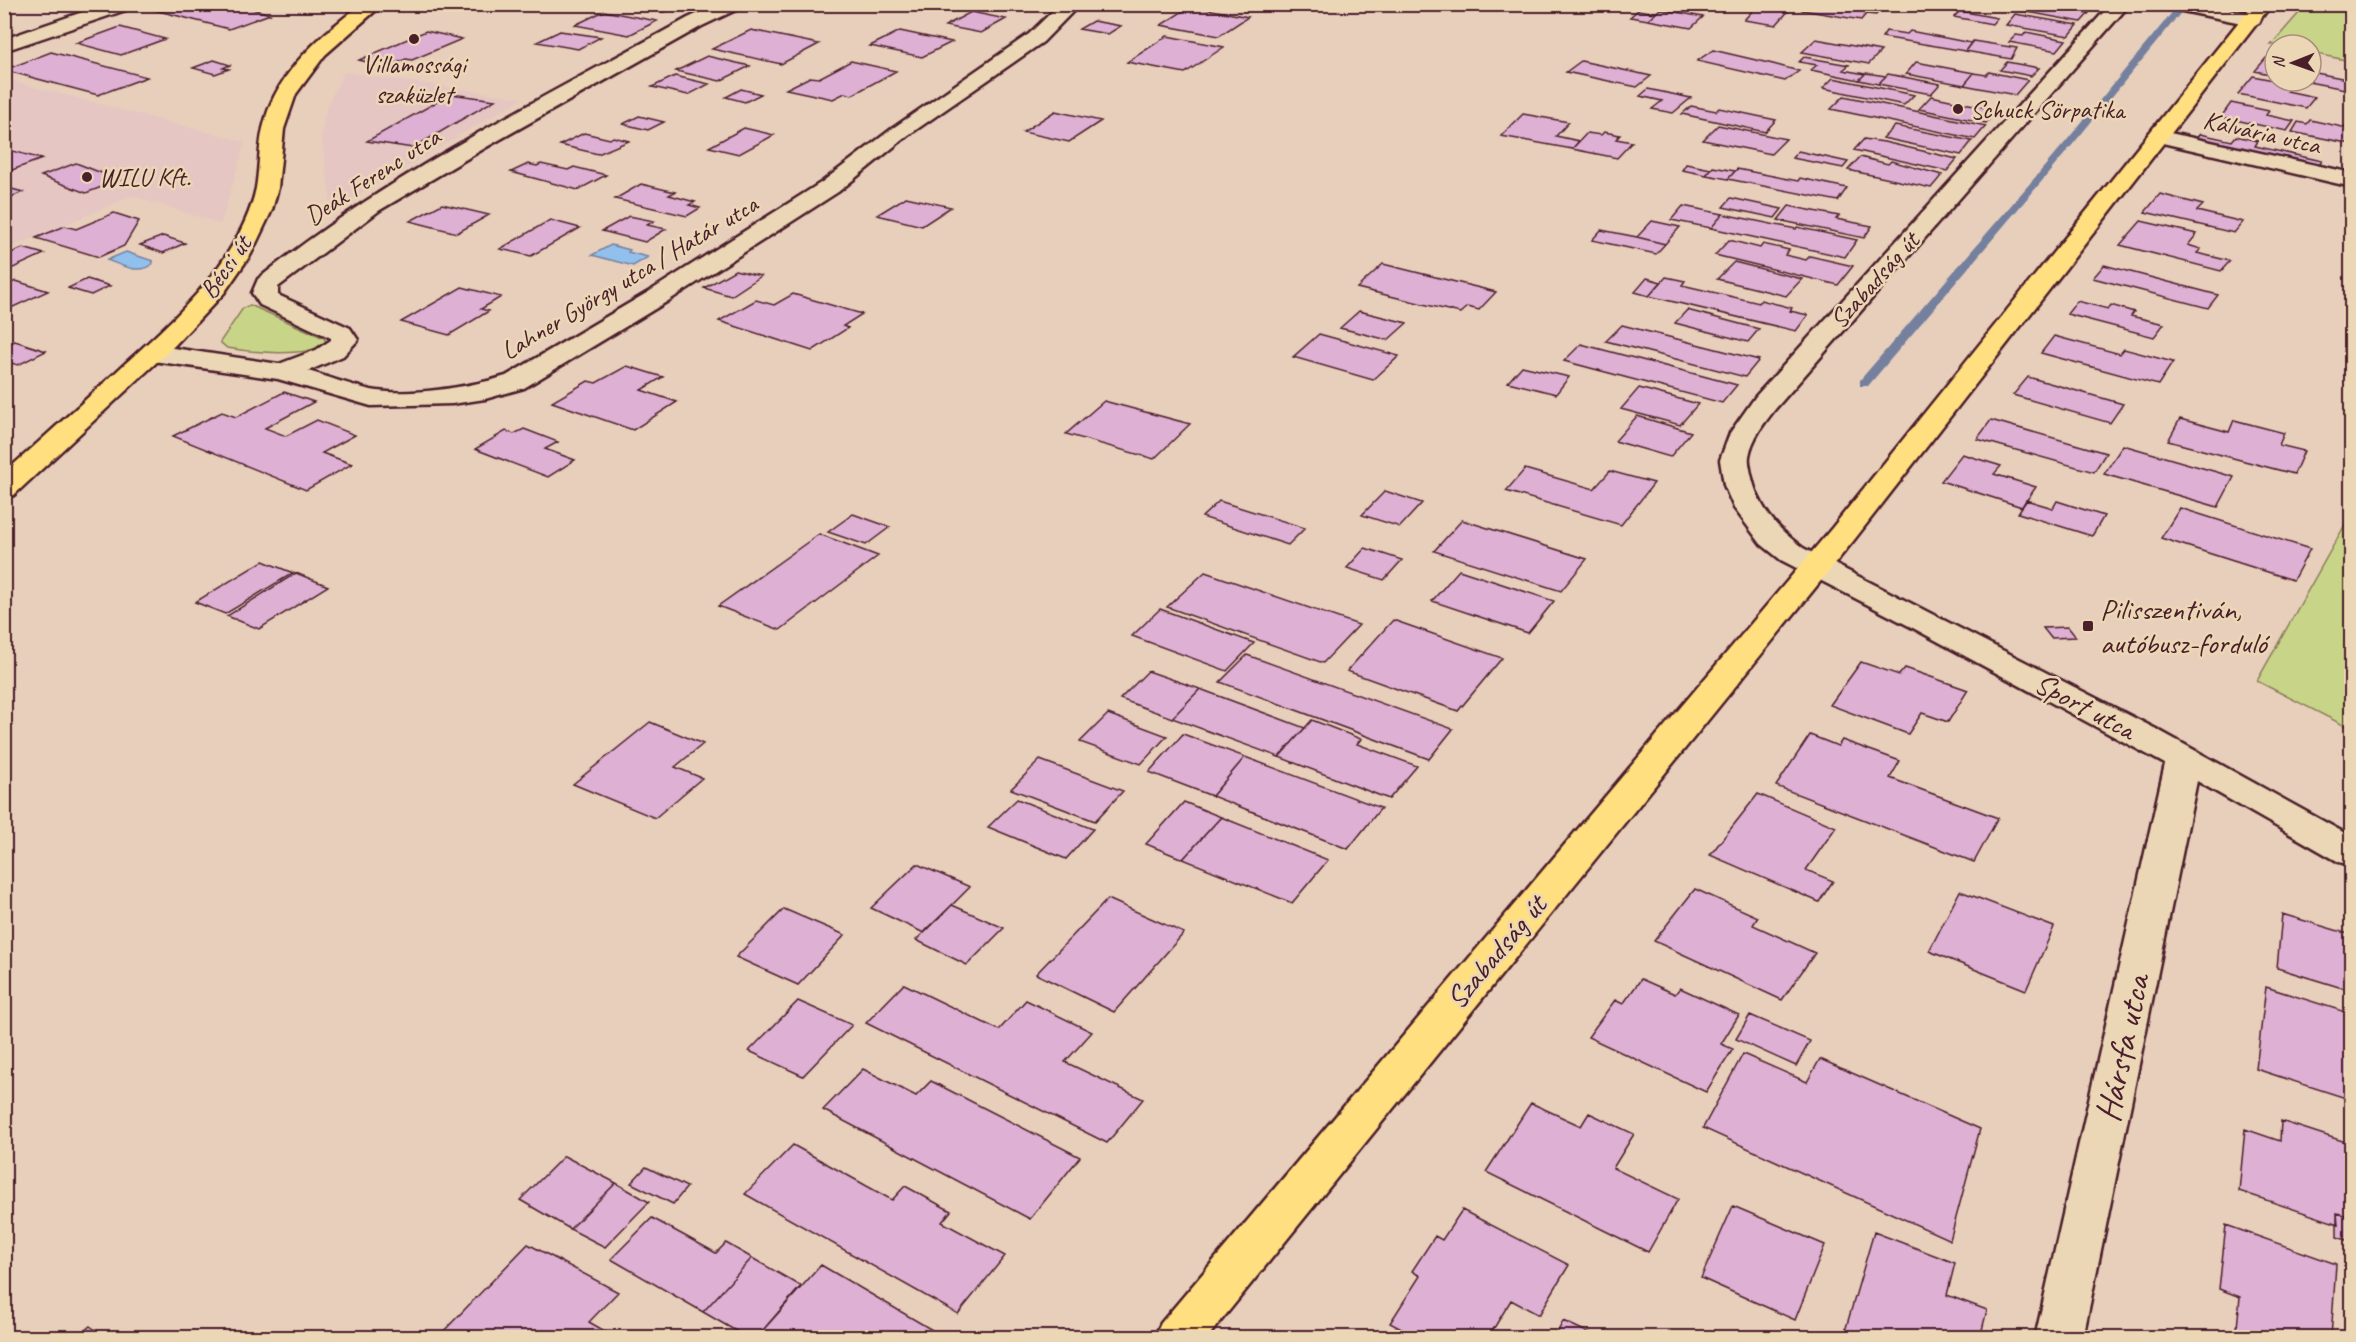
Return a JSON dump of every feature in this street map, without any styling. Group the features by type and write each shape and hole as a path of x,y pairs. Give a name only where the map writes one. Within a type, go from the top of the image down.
{"main road":[{"name":"Bécsi út","path":"4,489 153,353 194,312 226,273 250,232 267,190 277,112 311,56 374,4"},
{"name":"Szabadság út","path":"1178,1338 1814,567 1844,534 2258,12"}],"street":[{"path":"4,45 126,4"},
{"name":"Deák Ferenc utca","path":"281,372 341,348 345,340 341,333 269,300 264,293 267,284 289,266 372,205 482,140 695,22 734,4"},
{"name":"Lahner György utca / Határ utca","path":"153,353 281,372 371,398 452,396 484,391 515,381 659,296 830,187 900,132 1036,38 1071,4"},
{"name":"Szabadság út","path":"1814,567 1773,541 1758,524 1747,506 1737,483 1734,456 1742,435 1766,402 1828,331 2121,4"},
{"path":"2172,4 2209,11 2258,12"},
{"name":"Kálvária utca","path":"2161,137 2352,180"},
{"name":"Sport utca","path":"1814,567 1924,621 2184,759 2352,853"},
{"name":"Hársfa utca","path":"2059,1338 2184,759"}],"shaded area":[{"path":"344,72 523,98 332,211 321,137 326,108"},
{"path":"4,79 245,142 221,224 132,196 5,250"}],"green space":[{"path":"2306,5 2351,5 2351,61 2323,55 2323,33 2282,33"},
{"path":"250,305 324,338 327,343 307,351 294,352 227,348 220,342 243,308"},
{"path":"2351,514 2351,729 2257,681"}],"water":[{"path":"611,245 648,257 633,266 592,255"},
{"path":"126,252 153,261 153,263 148,267 136,269 107,260"}],"building":[{"path":"171,4 235,4 270,14 229,29 155,10"},
{"path":"634,4 680,4 664,12 631,6"},
{"path":"989,4 1037,4 1025,11"},
{"path":"1216,4 1261,4 1251,11"},
{"path":"1746,4 1777,4 1792,7 1776,25 1744,20 1757,6"},
{"path":"1807,4 1858,4 1881,8 1876,15 1866,14 1861,20 1802,10"},
{"path":"1985,4 2041,4 2089,13 2081,22"},
{"path":"1191,6 1248,17 1219,36 1161,25"},
{"path":"1660,9 1703,17 1691,28 1648,20"},
{"path":"1638,10 1656,13 1648,20 1630,17"},
{"path":"604,11 657,21 629,35 575,25"},
{"path":"1960,11 1997,18 1992,24 1954,17"},
{"path":"971,12 1006,19 981,33 945,26"},
{"path":"2015,14 2078,25 2069,36 2006,25"},
{"path":"1093,21 1121,26 1108,34 1079,29"},
{"path":"120,27 165,39 121,55 76,43"},
{"path":"751,30 819,44 781,64 712,49"},
{"path":"426,31 462,39 412,60 406,59 387,67 359,60"},
{"path":"560,31 601,37 578,49 537,42"},
{"path":"900,31 952,42 922,57 870,46"},
{"path":"1886,31 1907,34 1910,31 1971,43 1965,51 1882,37"},
{"path":"2026,32 2066,40 2057,51 2009,42 2016,35 2023,36"},
{"path":"1167,36 1224,47 1185,73 1127,62"},
{"path":"1816,39 1881,51 1869,64 1802,52"},
{"path":"1973,41 2017,48 2011,59 1965,51"},
{"path":"1713,50 1799,71 1785,81 1697,61"},
{"path":"51,52 147,77 98,95 4,70"},
{"path":"707,56 750,66 720,81 676,71"},
{"path":"1804,57 1849,65 1843,70 1865,74 1859,80 1811,70 1817,65 1799,62"},
{"path":"214,60 230,65 223,68 229,69 215,74 193,68"},
{"path":"851,61 896,71 852,95 845,93 833,99 786,89 810,77 819,78"},
{"path":"1581,61 1651,76 1637,87 1566,72"},
{"path":"1916,62 1974,73 1964,85 1906,74"},
{"path":"2007,62 2039,68 2031,76 2000,70"},
{"path":"2263,62 2263,73 2255,71"},
{"path":"1989,72 2028,80 2015,95 1964,85 1974,73 1986,75"},
{"path":"1866,73 1886,76 1878,84 1859,80"},
{"path":"1888,74 1940,84 1931,94 1878,84"},
{"path":"2323,74 2352,80 2345,89 2323,85"},
{"path":"675,76 709,84 688,95 652,87"},
{"path":"2253,76 2263,78 2263,93 2296,93 2315,97 2306,108 2238,94"},
{"path":"1833,78 1914,95 1904,105 1823,88"},
{"path":"741,89 761,94 745,102 726,97"},
{"path":"1648,89 1691,98 1673,113 1652,109 1662,101 1640,96"},
{"path":"451,94 495,100 413,148 367,141"},
{"path":"1844,96 1986,126 1975,139 1831,109"},
{"name":"Schuck Sörpatika","path":"1931,96 1997,110 1986,123 1919,109"},
{"path":"2231,103 2269,111 2266,115 2294,121 2287,131 2221,117"},
{"path":"1691,106 1716,111 1719,108 1776,120 1765,132 1682,114"},
{"path":"1055,111 1101,121 1069,142 1023,132"},
{"path":"1523,114 1569,122 1556,136 1579,141 1572,149 1501,136"},
{"path":"639,116 664,122 648,130 623,124"},
{"path":"2310,120 2352,129 2352,144 2292,132 2298,122 2307,124"},
{"path":"1718,125 1786,139 1771,154 1703,140"},
{"path":"1895,126 1972,141 1961,155 1883,138"},
{"path":"744,128 774,135 739,154 709,147"},
{"path":"1604,132 1620,135 1616,139 1632,142 1617,158 1572,149 1587,133 1601,135"},
{"path":"584,133 629,141 598,154 560,145"},
{"path":"2200,134 2232,141 2236,136 2258,141 2255,146 2322,161 2317,168 2193,141"},
{"path":"1864,139 1957,159 1947,171 1854,150"},
{"path":"9,150 42,159 4,173 4,151"},
{"path":"1798,151 1848,162 1843,168 1792,158"},
{"path":"1860,157 1888,164 1891,161 1942,175 1931,188 1848,170"},
{"path":"76,163 120,180 86,193 41,176"},
{"path":"528,164 537,166 541,164 568,170 574,167 606,175 578,190 511,172"},
{"path":"1686,164 1711,169 1706,175 1682,170"},
{"path":"1713,167 1735,171 1728,179 1706,175"},
{"path":"1737,169 1798,181 1800,178 1847,188 1838,201 1728,179"},
{"path":"641,184 675,192 669,195 695,202 689,205 700,208 687,216 615,199"},
{"path":"4,187 23,192 4,200"},
{"path":"2160,194 2203,205 2197,211 2243,222 2234,233 2145,212"},
{"path":"906,197 951,207 922,226 877,215"},
{"path":"1731,198 1782,209 1775,218 1723,207"},
{"path":"442,204 489,215 457,233 410,221"},
{"path":"1683,206 1723,214 1711,228 1671,220"},
{"path":"1789,206 1839,216 1836,219 1872,226 1864,238 1778,220"},
{"path":"114,213 139,221 124,246 99,257 36,238 65,226 76,229"},
{"path":"1723,214 1857,240 1845,257 1711,228"},
{"path":"629,216 654,221 647,225 666,229 645,242 602,231"},
{"path":"550,220 580,228 531,256 500,249"},
{"path":"1652,221 1680,227 1665,244 1637,237"},
{"path":"2141,221 2197,234 2188,245 2201,249 2197,253 2230,261 2221,271 2120,245"},
{"path":"1601,230 1665,244 1656,254 1592,240"},
{"path":"163,236 185,243 163,253 140,245"},
{"path":"1729,240 1760,248 1763,244 1789,250 1785,255 1806,260 1810,256 1853,266 1838,285 1715,255"},
{"path":"23,248 44,254 11,269 4,267 4,256"},
{"path":"1734,262 1802,279 1786,296 1717,279"},
{"path":"1383,264 1496,292 1479,310 1467,307 1460,313 1357,288"},
{"path":"2104,265 2218,295 2208,308 2093,278"},
{"path":"735,270 761,276 731,296 704,288"},
{"path":"1666,277 1685,281 1682,285 1759,303 1761,300 1792,308 1790,311 1808,315 1796,331 1649,296"},
{"path":"1647,278 1661,282 1649,296 1635,292"},
{"path":"87,279 110,286 91,295 68,288"},
{"path":"16,281 48,291 11,308 4,306 4,286"},
{"path":"462,287 501,297 481,309 489,311 449,335 401,322"},
{"path":"793,294 862,314 843,326 848,328 812,351 719,321 756,300 774,305"},
{"path":"2077,301 2108,309 2111,305 2134,312 2131,316 2164,324 2154,337 2067,314"},
{"path":"1687,310 1759,329 1748,342 1675,323"},
{"path":"1359,311 1407,323 1388,340 1340,328"},
{"path":"1622,325 1759,360 1745,377 1606,341"},
{"path":"1319,334 1399,356 1373,380 1293,357"},
{"path":"2054,336 2120,354 2124,349 2173,362 2158,385 2041,353"},
{"path":"15,341 46,351 18,365 4,361 4,346"},
{"path":"1581,344 1737,385 1722,403 1564,361"},
{"path":"627,366 663,377 641,390 677,402 633,430 552,402 588,381 596,383"},
{"path":"1522,366 1569,377 1556,394 1508,382"},
{"path":"2028,377 2123,404 2110,423 2013,395"},
{"path":"1639,388 1698,404 1680,425 1621,409"},
{"path":"284,392 314,402 265,428 286,436 317,420 355,435 322,453 352,464 306,490 173,436 222,412 236,417"},
{"path":"1104,401 1190,424 1154,459 1066,434"},
{"path":"1637,416 1691,432 1670,457 1615,441"},
{"path":"2180,419 2229,432 2234,420 2284,433 2279,445 2304,451 2294,474 2168,441"},
{"path":"1991,420 2106,453 2094,472 1977,439"},
{"path":"524,429 558,442 545,449 575,460 548,477 475,449 506,431 514,434"},
{"path":"2123,445 2234,477 2218,507 2104,474"},
{"path":"1962,454 2001,466 1994,474 2036,487 2022,507 1941,481"},
{"path":"1525,469 1594,489 1610,471 1654,483 1621,525 1506,491"},
{"path":"1385,491 1422,503 1400,527 1362,515"},
{"path":"2026,500 2053,508 2057,501 2104,516 2092,536 2018,513"},
{"path":"1219,501 1305,528 1288,545 1202,517"},
{"path":"2180,508 2310,549 2293,580 2161,538"},
{"path":"853,514 890,527 866,545 828,532"},
{"path":"1462,520 1587,559 1561,591 1434,551"},
{"path":"819,534 878,556 780,630 718,606"},
{"path":"1365,548 1402,560 1384,580 1347,568"},
{"path":"263,561 293,573 225,614 195,602"},
{"path":"1459,570 1554,601 1528,633 1432,601"},
{"path":"1205,572 1359,625 1323,663 1167,607"},
{"path":"296,573 328,586 259,629 227,616"},
{"path":"1160,609 1254,643 1227,671 1132,636"},
{"path":"1393,620 1502,658 1458,711 1347,671"},
{"path":"2068,627 2076,637 2051,638 2043,628"},
{"path":"1247,655 1453,729 1429,759 1220,682"},
{"path":"1861,662 1899,675 1905,668 1968,690 1948,722 1922,713 1908,734 1830,705"},
{"path":"1148,671 1200,689 1172,718 1120,699"},
{"path":"1200,689 1305,728 1279,757 1172,718"},
{"path":"1108,714 1167,736 1141,764 1080,742"},
{"path":"1312,720 1361,739 1357,744 1417,766 1389,799 1279,757"},
{"path":"650,722 703,744 675,767 702,778 655,818 573,784"},
{"path":"1183,734 1245,757 1212,796 1149,772"},
{"path":"1810,735 1838,746 1842,740 1900,761 1890,778 1998,818 1974,862 1776,786"},
{"path":"1245,757 1381,808 1348,849 1212,796"},
{"path":"1040,760 1123,791 1095,821 1011,789"},
{"path":"1758,794 1836,827 1806,870 1833,881 1819,902 1710,855"},
{"path":"1017,799 1093,829 1066,859 988,827"},
{"path":"1184,802 1221,817 1183,859 1146,844"},
{"path":"1221,817 1328,860 1292,903 1183,859"},
{"path":"917,864 970,887 924,933 871,908"},
{"path":"1695,889 1758,917 1753,925 1815,953 1782,1000 1654,941"},
{"path":"1960,891 2054,927 2026,990 1929,951"},
{"path":"1108,899 1184,933 1114,1012 1036,974"},
{"path":"952,905 1004,928 967,965 916,940"},
{"path":"784,909 845,935 798,985 736,957"},
{"path":"2282,914 2352,935 2352,991 2277,968"},
{"path":"1641,979 1675,994 1680,988 1739,1015 1721,1044 1733,1049 1706,1092 1588,1037 1615,1000 1623,1004"},
{"path":"904,984 999,1030 1026,1000 1092,1032 1065,1062 1143,1099 1107,1143 866,1023"},
{"path":"2266,987 2352,1014 2352,1100 2256,1069"},
{"path":"798,1001 852,1025 803,1076 749,1051"},
{"path":"1750,1015 1810,1041 1796,1066 1736,1039"},
{"path":"1743,1054 1807,1082 1820,1059 1980,1129 1950,1240 1703,1128"},
{"path":"863,1069 916,1096 931,1081 1080,1157 1030,1219 823,1110"},
{"path":"1531,1103 1581,1126 1589,1113 1634,1134 1613,1168 1678,1199 1648,1252 1486,1172"},
{"path":"2281,1121 2352,1144 2352,1217 2337,1213 2338,1224 2239,1191 2245,1129 2280,1141"},
{"path":"793,1145 892,1200 905,1186 951,1211 942,1222 1005,1256 958,1314 745,1194"},
{"path":"564,1156 616,1183 570,1229 520,1200"},
{"path":"646,1167 687,1187 673,1204 631,1183"},
{"path":"616,1183 649,1202 605,1247 570,1229"},
{"path":"1733,1206 1825,1245 1795,1320 1701,1278"},
{"path":"1462,1210 1569,1265 1539,1315 1511,1300 1488,1338 1418,1338 1390,1323 1420,1276 1412,1271 1435,1236 1442,1240"},
{"path":"2337,1213 2352,1217 2352,1242 2337,1237"},
{"path":"652,1218 716,1253 726,1243 752,1258 703,1312 611,1259"},
{"path":"2226,1225 2336,1264 2331,1338 2236,1338 2240,1297 2219,1289"},
{"path":"1874,1232 1955,1263 1947,1295 1987,1310 1980,1338 1843,1338"},
{"path":"528,1244 618,1292 589,1322 617,1338 437,1338"},
{"path":"752,1258 801,1286 756,1338 748,1338 703,1312"},
{"path":"821,1265 934,1331 929,1338 756,1338"},
{"path":"1563,1321 1600,1338 1555,1338"},
{"path":"90,1326 107,1338 76,1338"}],"waterway":[{"path":"1864,383 2066,147 2184,4"}],"place":[{"name":"Villamossági szaküzlet","path":"414,39"},
{"name":"Schuck Sörpatika","path":"1958,109"},
{"name":"WILU Kft.","path":"87,177"},
{"name":"Pilisszentiván, autóbusz-forduló","path":"2088,626"}]}
